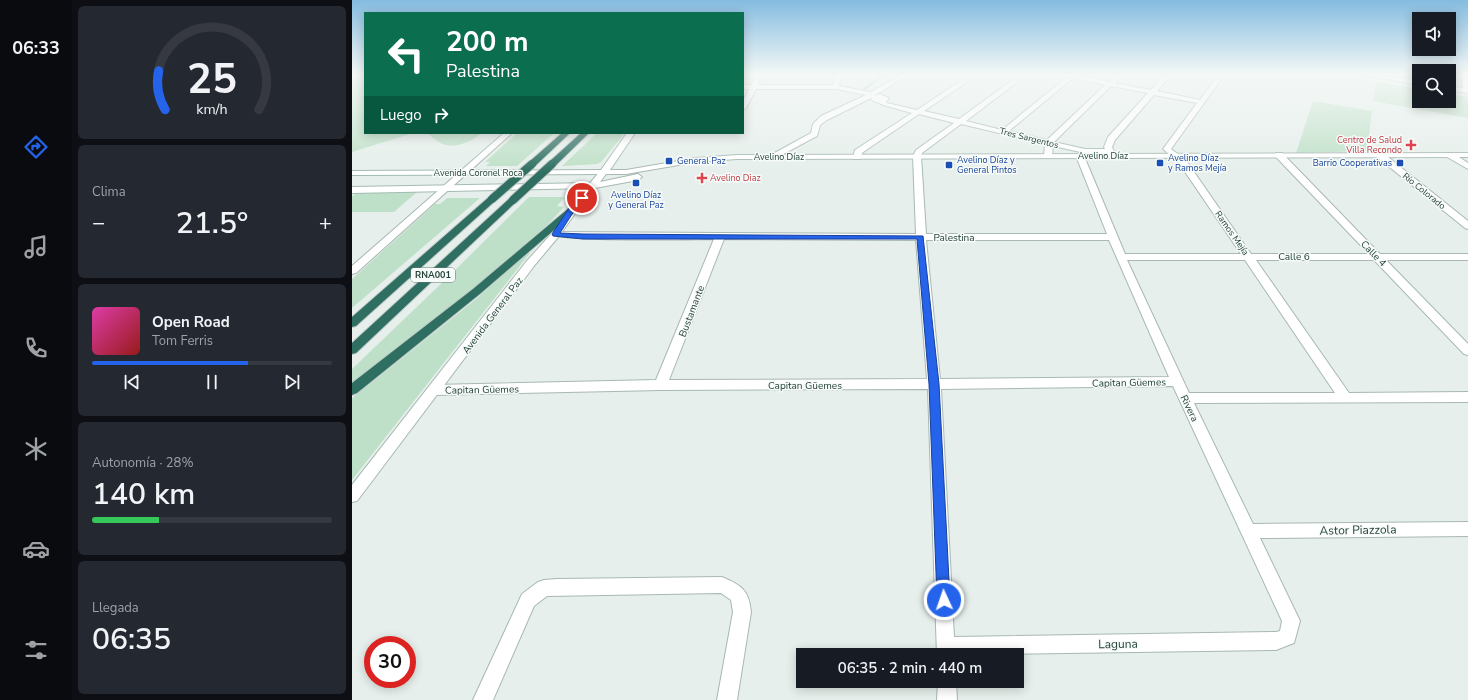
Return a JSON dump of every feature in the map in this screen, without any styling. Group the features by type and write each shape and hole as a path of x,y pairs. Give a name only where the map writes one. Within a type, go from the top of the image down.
{"highway":[{"name":"RNA001","path":"352,323 565,134"},
{"name":"RNA001","path":"352,350 584,134"},
{"path":"352,390 482,287 572,210"}],"street":[{"path":"774,156 814,134 817,124 824,118 847,107"},
{"name":"Tres Sargentos","path":"897,107 1049,143 1085,151 1110,154"},
{"path":"857,157 858,152 924,107"},
{"path":"928,107 966,116"},
{"path":"946,648 934,384 921,237 917,156 918,152 979,107"},
{"path":"1004,132 1034,107"},
{"path":"1048,156 1049,143 1087,107"},
{"path":"1110,154 1108,147 1111,139 1141,107"},
{"name":"Ramos Mejía","path":"1198,107 1167,149 1182,161 1345,397"},
{"path":"352,271 507,134"},
{"name":"Avenida General Paz","path":"352,496 530,264 556,234 572,210 604,172 630,134"},
{"name":"Avelino Díaz","path":"604,172 626,172 691,161 737,157 774,156 1080,156 1110,154 1176,156 1468,155"},
{"name":"Río Colorado","path":"1380,155 1468,226"},
{"path":"1450,155 1468,167"},
{"name":"Rivera","path":"1080,156 1121,256 1177,381 1291,621 1288,636"},
{"name":"Calle 4","path":"1279,156 1468,351"},
{"name":"Avelino Díaz","path":"592,186 737,157"},
{"name":"Avenida Coronel Roca","path":"352,173 604,172"},
{"name":"Avenida Coronel Roca","path":"352,190 592,186"},
{"name":"Palestina","path":"556,234 583,236 1113,237"},
{"name":"Bustamante","path":"662,385 720,236"},
{"name":"Calle 6","path":"1121,256 1468,257"},
{"name":"Capitan Güemes","path":"434,390 662,385 1177,381"},
{"path":"1185,398 1468,397"},
{"name":"Astor Piazzola","path":"1249,531 1468,529"},
{"path":"483,700 528,600 544,588 722,585 734,590 741,600 742,612 727,700"},
{"name":"Laguna","path":"1024,648 1276,642 1288,636"},
{"path":"947,688 947,700"}],"green space":[{"path":"352,107 364,107 364,134 410,134 352,152"},
{"path":"1311,107 1346,107 1372,111 1367,151 1296,153"},
{"path":"1456,107 1468,107 1468,118 1412,108 1456,108"},
{"path":"428,134 481,134 474,139 458,145 453,146 441,143"},
{"path":"516,134 553,134 517,166 486,166 490,162 485,162"},
{"path":"596,134 624,134 601,162 597,164 562,166"},
{"path":"417,192 394,212 352,212 352,196 357,193"},
{"path":"529,197 562,197 564,198 557,206 564,207 540,232 489,278 352,384 352,369"},
{"path":"447,198 480,198 352,308 352,279 435,204 440,204"},
{"path":"527,253 530,253 352,480 352,398 475,300"}],"place":[{"name":"Centro de Salud Villa Recondo","path":"1411,145"},
{"name":"General Paz","path":"669,161"},
{"name":"Avelino Díaz y Ramos Mejía","path":"1160,163"},
{"name":"Barrio Cooperativas","path":"1400,163"},
{"name":"Avelino Díaz y General Pintos","path":"949,165"},
{"name":"Avelino Diaz","path":"702,178"},
{"name":"Avelino Díaz y General Paz","path":"636,183"}],"route":[{"path":"582,198 556,234 583,236 921,237 934,384 944,600"}]}
